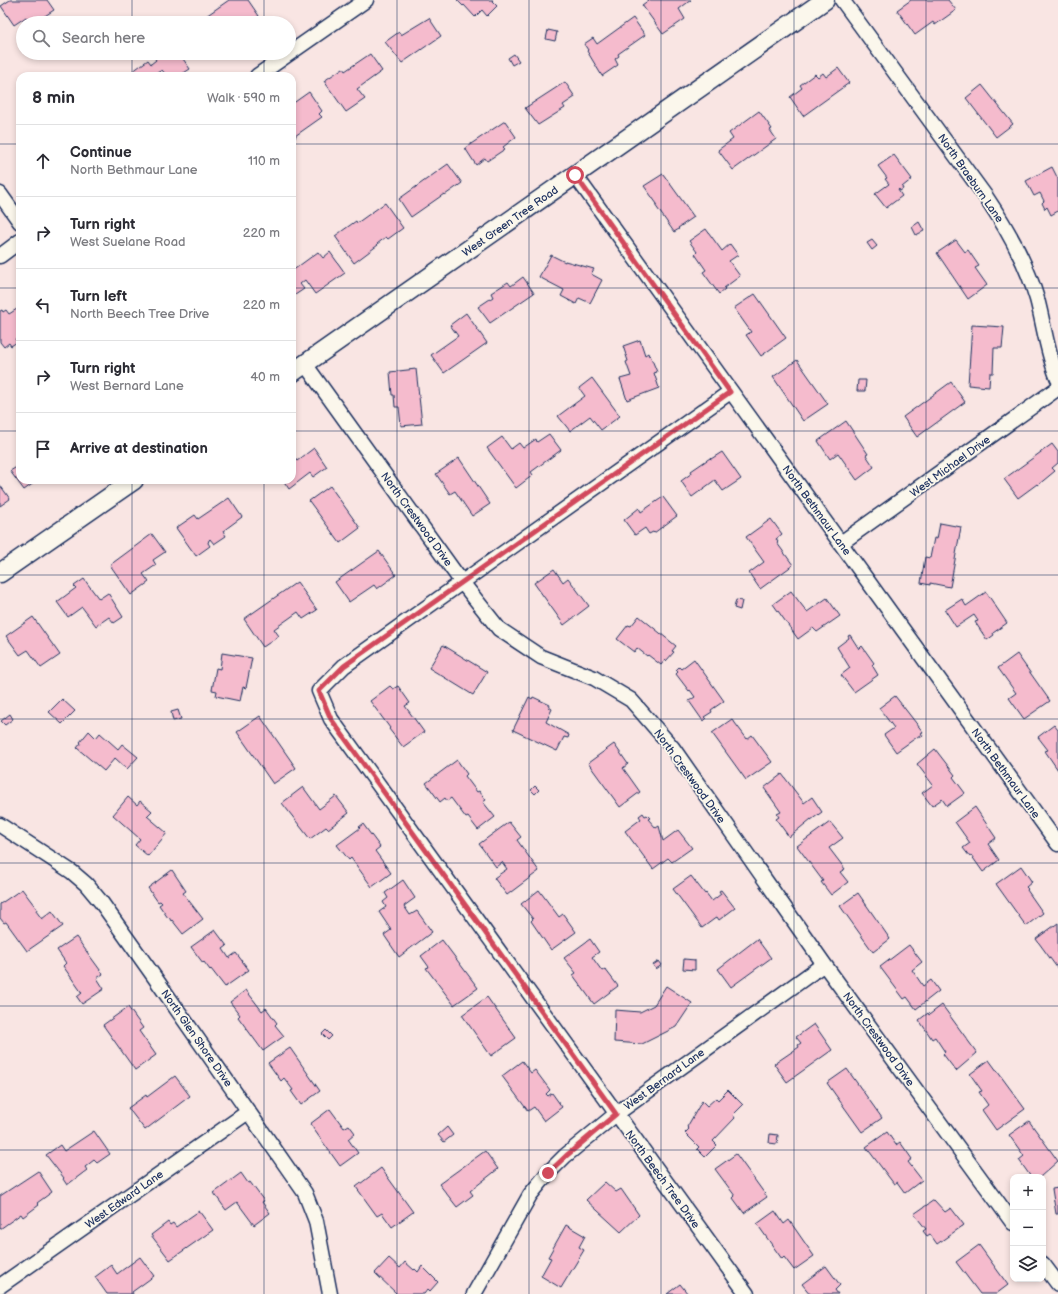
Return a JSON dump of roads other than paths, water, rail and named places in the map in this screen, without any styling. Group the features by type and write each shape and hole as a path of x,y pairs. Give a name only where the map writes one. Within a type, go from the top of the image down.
{"street":[{"path":"296,49 366,0"},
{"name":"West Green Tree Road","path":"298,368 825,0"},
{"name":"North Braeburn Lane","path":"842,0 982,191 1004,224 1025,266 1037,298 1052,366 1058,379"},
{"path":"263,72 280,60"},
{"name":"North Bethmaur Lane","path":"575,175 730,392 1058,844"},
{"path":"0,194 16,216"},
{"path":"0,256 16,244"},
{"name":"North Crestwood Drive","path":"298,368 499,629 541,657 594,678 631,700 672,747 824,964 1010,1219"},
{"name":"West Michael Drive","path":"841,544 1058,388"},
{"path":"462,581 730,392"},
{"path":"0,573 128,484"},
{"name":"North Beech Tree Drive","path":"462,581 344,666 319,691 331,719 747,1294"},
{"name":"North Glen Shore Drive","path":"0,825 72,872 86,884 101,902 149,969 305,1193 316,1222 330,1294"},
{"name":"West Bernard Lane","path":"474,1294 530,1195 548,1173 566,1156 616,1114 824,964"},
{"name":"West Edward Lane","path":"0,1286 248,1112"},
{"path":"1046,1268 1058,1284"}]}
